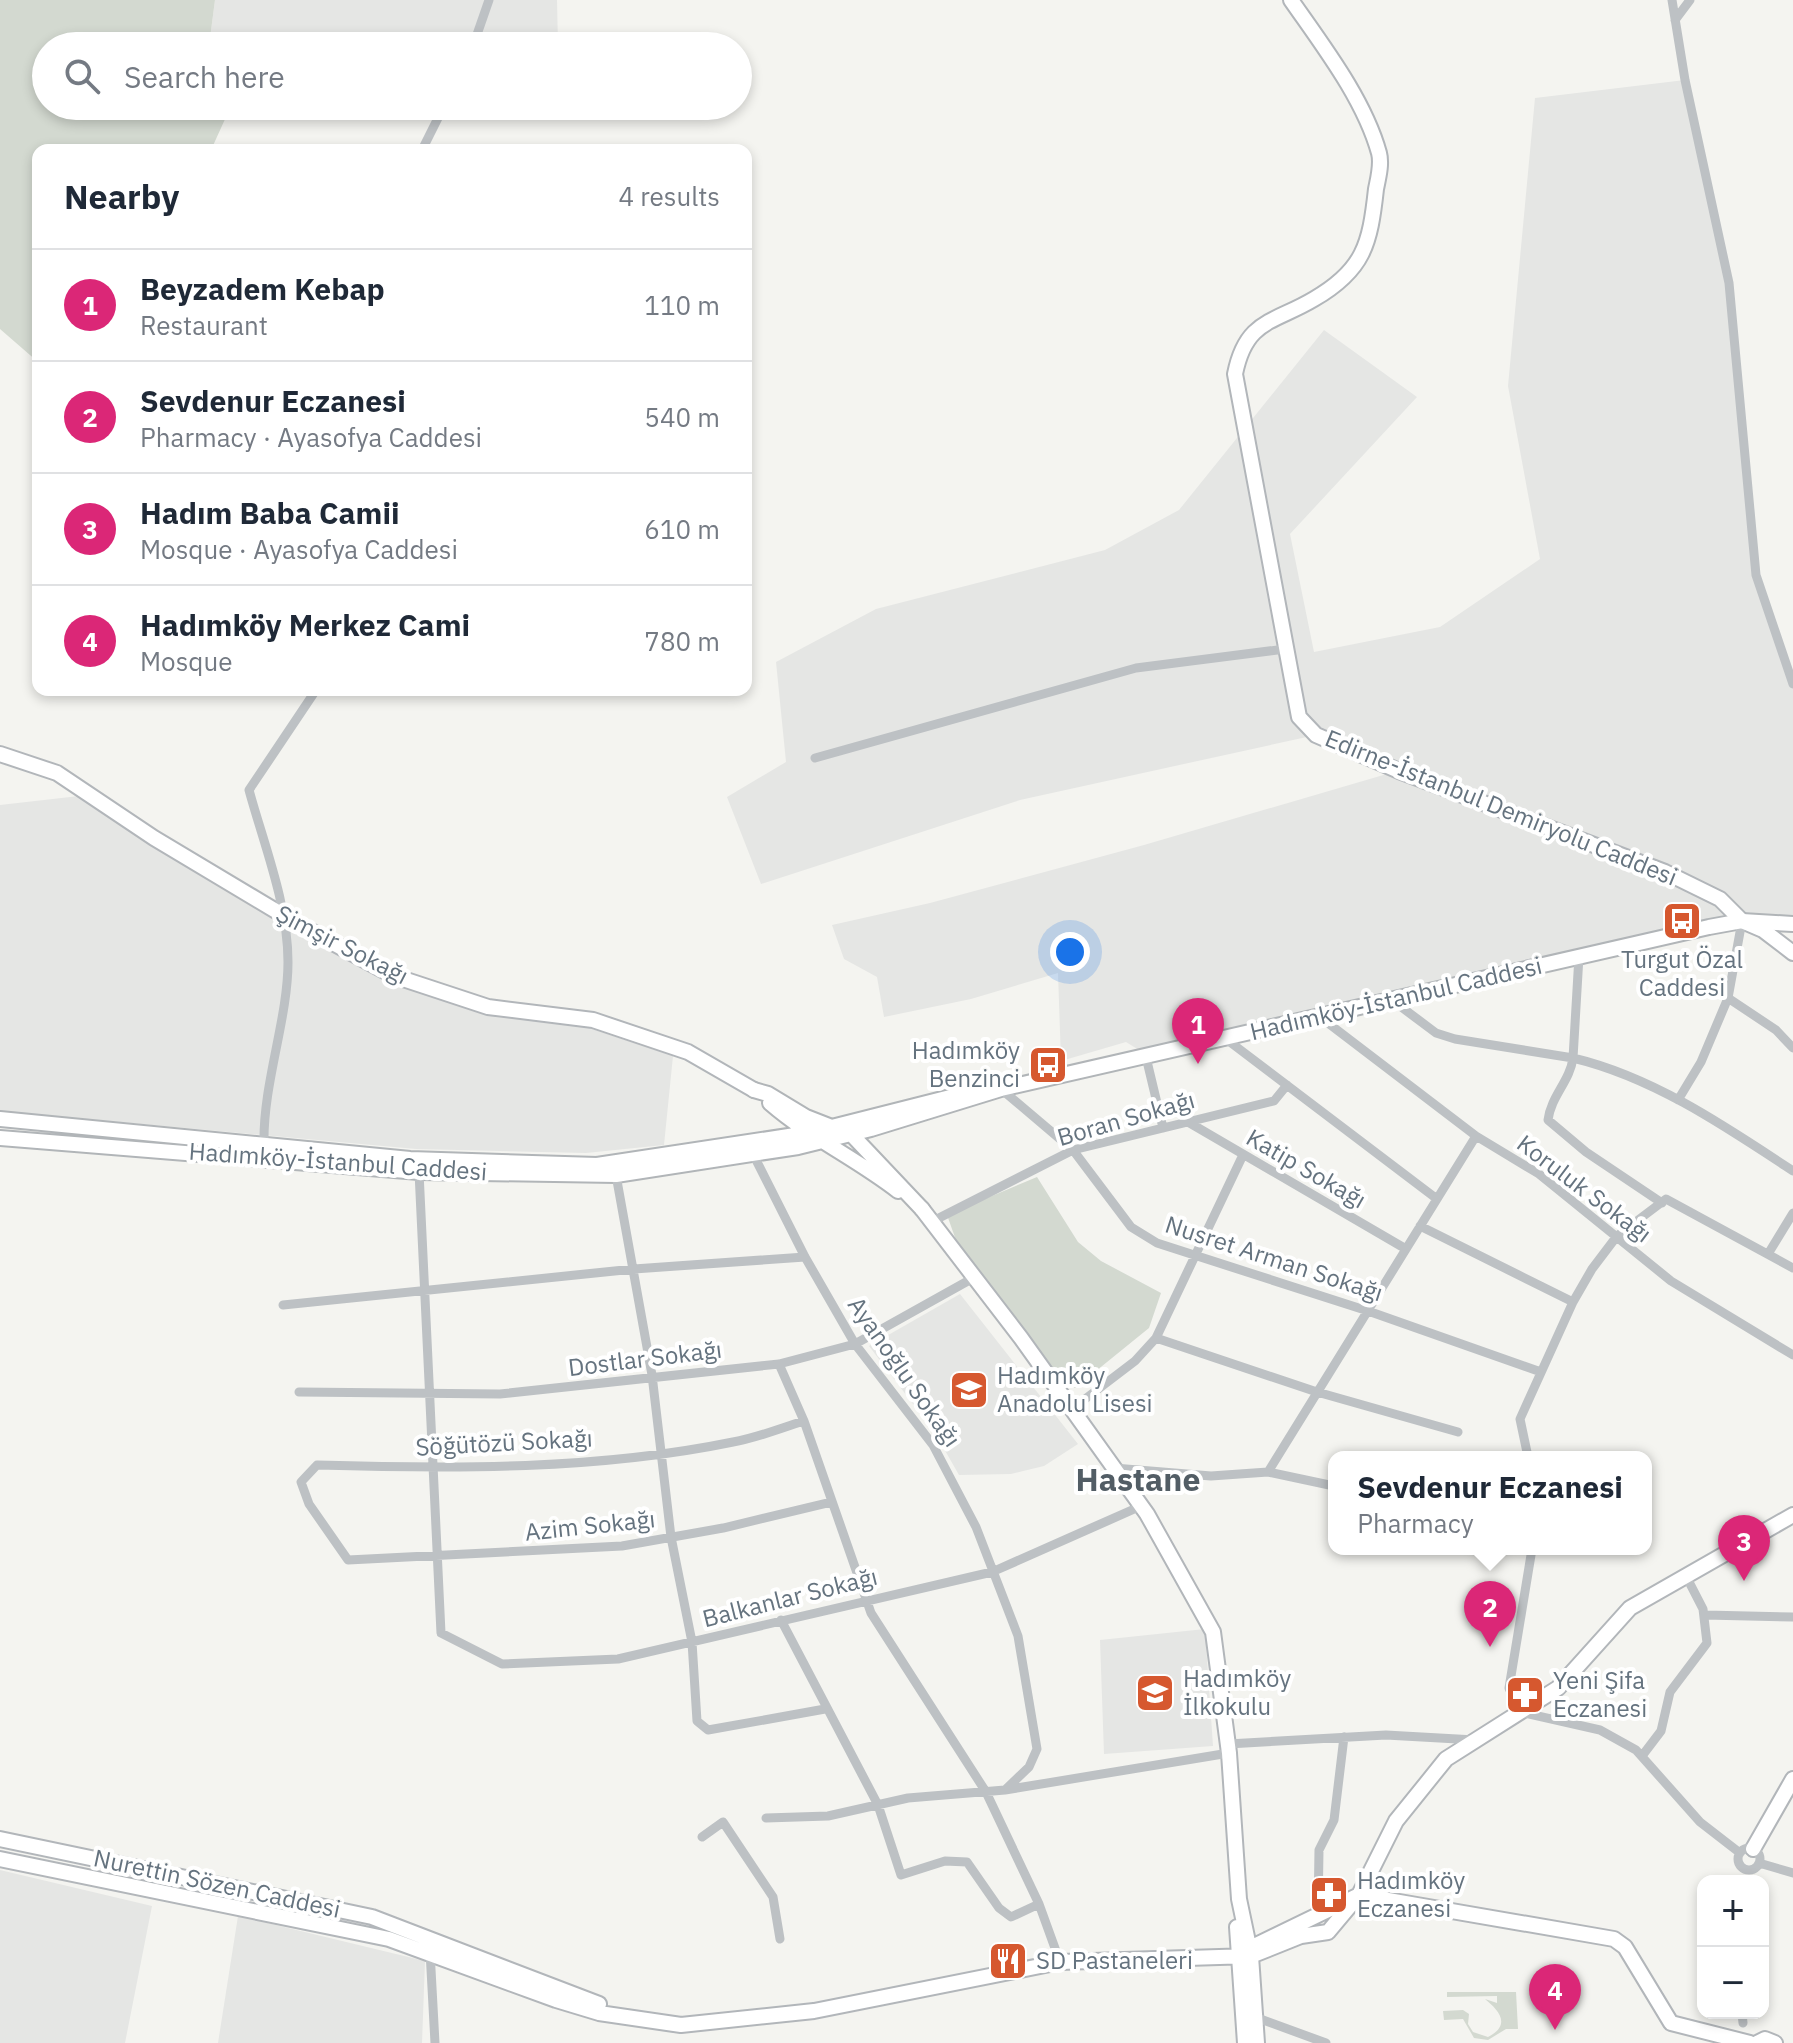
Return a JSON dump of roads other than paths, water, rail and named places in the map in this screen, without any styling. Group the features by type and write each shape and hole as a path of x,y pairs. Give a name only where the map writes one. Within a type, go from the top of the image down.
{"street":[{"path":"478,32 489,0"},
{"name":"Edirne-İstanbul Demiryolu Caddesi","path":"1291,0 1360,107 1381,156 1367,249 1345,280 1311,301 1268,319 1248,337 1237,364 1240,408 1259,490 1299,717 1316,735 1535,825 1665,872 1720,899 1742,921 1763,930 1793,953"},
{"path":"1672,0 1729,283 1756,575 1793,684"},
{"path":"1675,20 1690,0"},
{"path":"425,144 437,120"},
{"path":"815,758 1136,668 1285,649"},
{"path":"264,1143 269,1084 288,963 284,916 249,790 312,696"},
{"name":"Şimşir Sokağı","path":"0,754 57,773 154,838 284,916 394,976 488,1007 593,1020 688,1052 754,1090"},
{"path":"1678,1100 1701,1062 1728,998 1742,921"},
{"name":"Hadımköy-İstanbul Caddesi","path":"0,1138 419,1172 616,1175 754,1156 852,1135 1001,1089 1742,921 1793,924"},
{"path":"1579,956 1571,1072 1554,1098 1548,1120 1586,1152 1662,1203"},
{"path":"1728,998 1776,1030 1793,1048"},
{"path":"1392,1000 1436,1033 1464,1041 1604,1065 1678,1100 1793,1171"},
{"name":"Koruluk Sokağı","path":"1320,1017 1476,1136 1539,1174 1671,1281 1793,1355"},
{"path":"1226,1039 1437,1199"},
{"path":"1146,1057 1163,1128"},
{"name":"Boran Sokağı","path":"928,1215 1073,1150 1274,1101 1287,1085"},
{"name":"Hadımköy-İstanbul Caddesi","path":"0,1119 410,1159 597,1165 808,1133 943,1096 1001,1089"},
{"name":"Nusret Arman Sokağı","path":"1001,1089 1073,1150 1131,1227 1157,1243 1368,1311 1541,1372"},
{"path":"754,1090 768,1094 806,1117 852,1135 928,1215 1141,1506 1213,1632 1228,1748 1244,1953 1257,2043"},
{"path":"754,1090 808,1133 825,1141 928,1215"},
{"name":"Katip Sokağı","path":"1188,1122 1242,1157 1406,1249"},
{"path":"1268,1472 1476,1136"},
{"name":"Ayanoğlu Sokağı","path":"754,1156 805,1257 855,1344 933,1445 976,1527 1018,1636 1037,1749 1029,1767 1005,1790"},
{"path":"1072,1409 1135,1361 1156,1338 1242,1157"},
{"path":"419,1172 427,1292 428,1393 436,1556"},
{"path":"616,1175 652,1375 671,1537 692,1642 697,1721 708,1730 825,1709"},
{"path":"1527,1451 1520,1419 1573,1302 1592,1269 1617,1236 1666,1199 1793,1268"},
{"path":"1768,1254 1793,1213"},
{"path":"1420,1226 1573,1302"},
{"path":"283,1305 634,1269 805,1257"},
{"name":"Dostlar Sokağı","path":"299,1392 548,1391 652,1375 779,1364 855,1344 975,1277"},
{"path":"1156,1338 1317,1392 1458,1432"},
{"path":"779,1364 804,1421 866,1599 986,1792 1039,1904 1060,1962"},
{"name":"Söğütözü Sokağı","path":"348,1560 309,1504 301,1482 317,1465 433,1469 543,1464 661,1453 735,1442 804,1421"},
{"path":"1114,1468 1211,1476 1268,1472 1328,1485"},
{"name":"Azim Sokağı","path":"348,1560 584,1549 671,1537 831,1502"},
{"name":"Balkanlar Sokağı","path":"436,1556 441,1633 502,1664 618,1659 992,1572 1141,1506"},
{"path":"435,2043 430,1946 649,2021 699,2025 785,2015 1060,1962 1244,1953 1301,1936 1328,1932 1359,1895 1396,1821 1446,1759 1558,1688 1630,1608 1793,1515"},
{"path":"1520,1712 1509,1688 1531,1555"},
{"path":"1642,1756 1661,1731 1670,1692 1707,1643 1705,1615 1686,1576"},
{"path":"1705,1615 1793,1617"},
{"path":"781,1620 878,1805 901,1875 945,1861 967,1862 999,1908 1011,1917 1039,1904"},
{"path":"1520,1712 1600,1730 1642,1756 1700,1822 1751,1855 1793,1873"},
{"path":"766,1818 828,1816 908,1798 1005,1790 1228,1748 1344,1737 1442,1735 1475,1740"},
{"path":"1318,1914 1319,1850 1334,1820 1344,1737"},
{"path":"1746,1875 1751,1855 1793,1779"},
{"path":"702,1837 723,1822 773,1897 780,1939"},
{"name":"Nurettin Sözen Caddesi","path":"0,1839 372,1917 430,1946"},
{"path":"1746,1870 1739,1863 1751,1855"},
{"name":"Nurettin Sözen Caddesi","path":"0,1859 430,1946"},
{"path":"1244,1953 1359,1895 1614,1939 1625,1947 1671,2023 1750,2043"},
{"path":"1244,1953 1245,2043"},
{"path":"1255,2017 1326,2043"},
{"path":"1757,2043 1765,2039 1775,2043"}],"place":[{"name":"Turgut Özal Caddesi","path":"1682,921"},
{"name":"Beyzadem Kebap","path":"1198,1064"},
{"name":"Hadımköy Benzinci","path":"1048,1065"},
{"name":"Hadımköy Anadolu Lisesi","path":"969,1390"},
{"name":"Hadım Baba Camii","path":"1744,1581"},
{"name":"Sevdenur Eczanesi","path":"1490,1647"},
{"name":"Hadımköy İlkokulu","path":"1155,1693"},
{"name":"Yeni Şifa Eczanesi","path":"1525,1695"},
{"name":"Hadımköy Eczanesi","path":"1329,1895"},
{"name":"SD Pastaneleri","path":"1008,1961"},
{"name":"Hadımköy Merkez Cami","path":"1555,2030"}],"district":[{"name":"Hastane","path":"1138,1480"}]}
